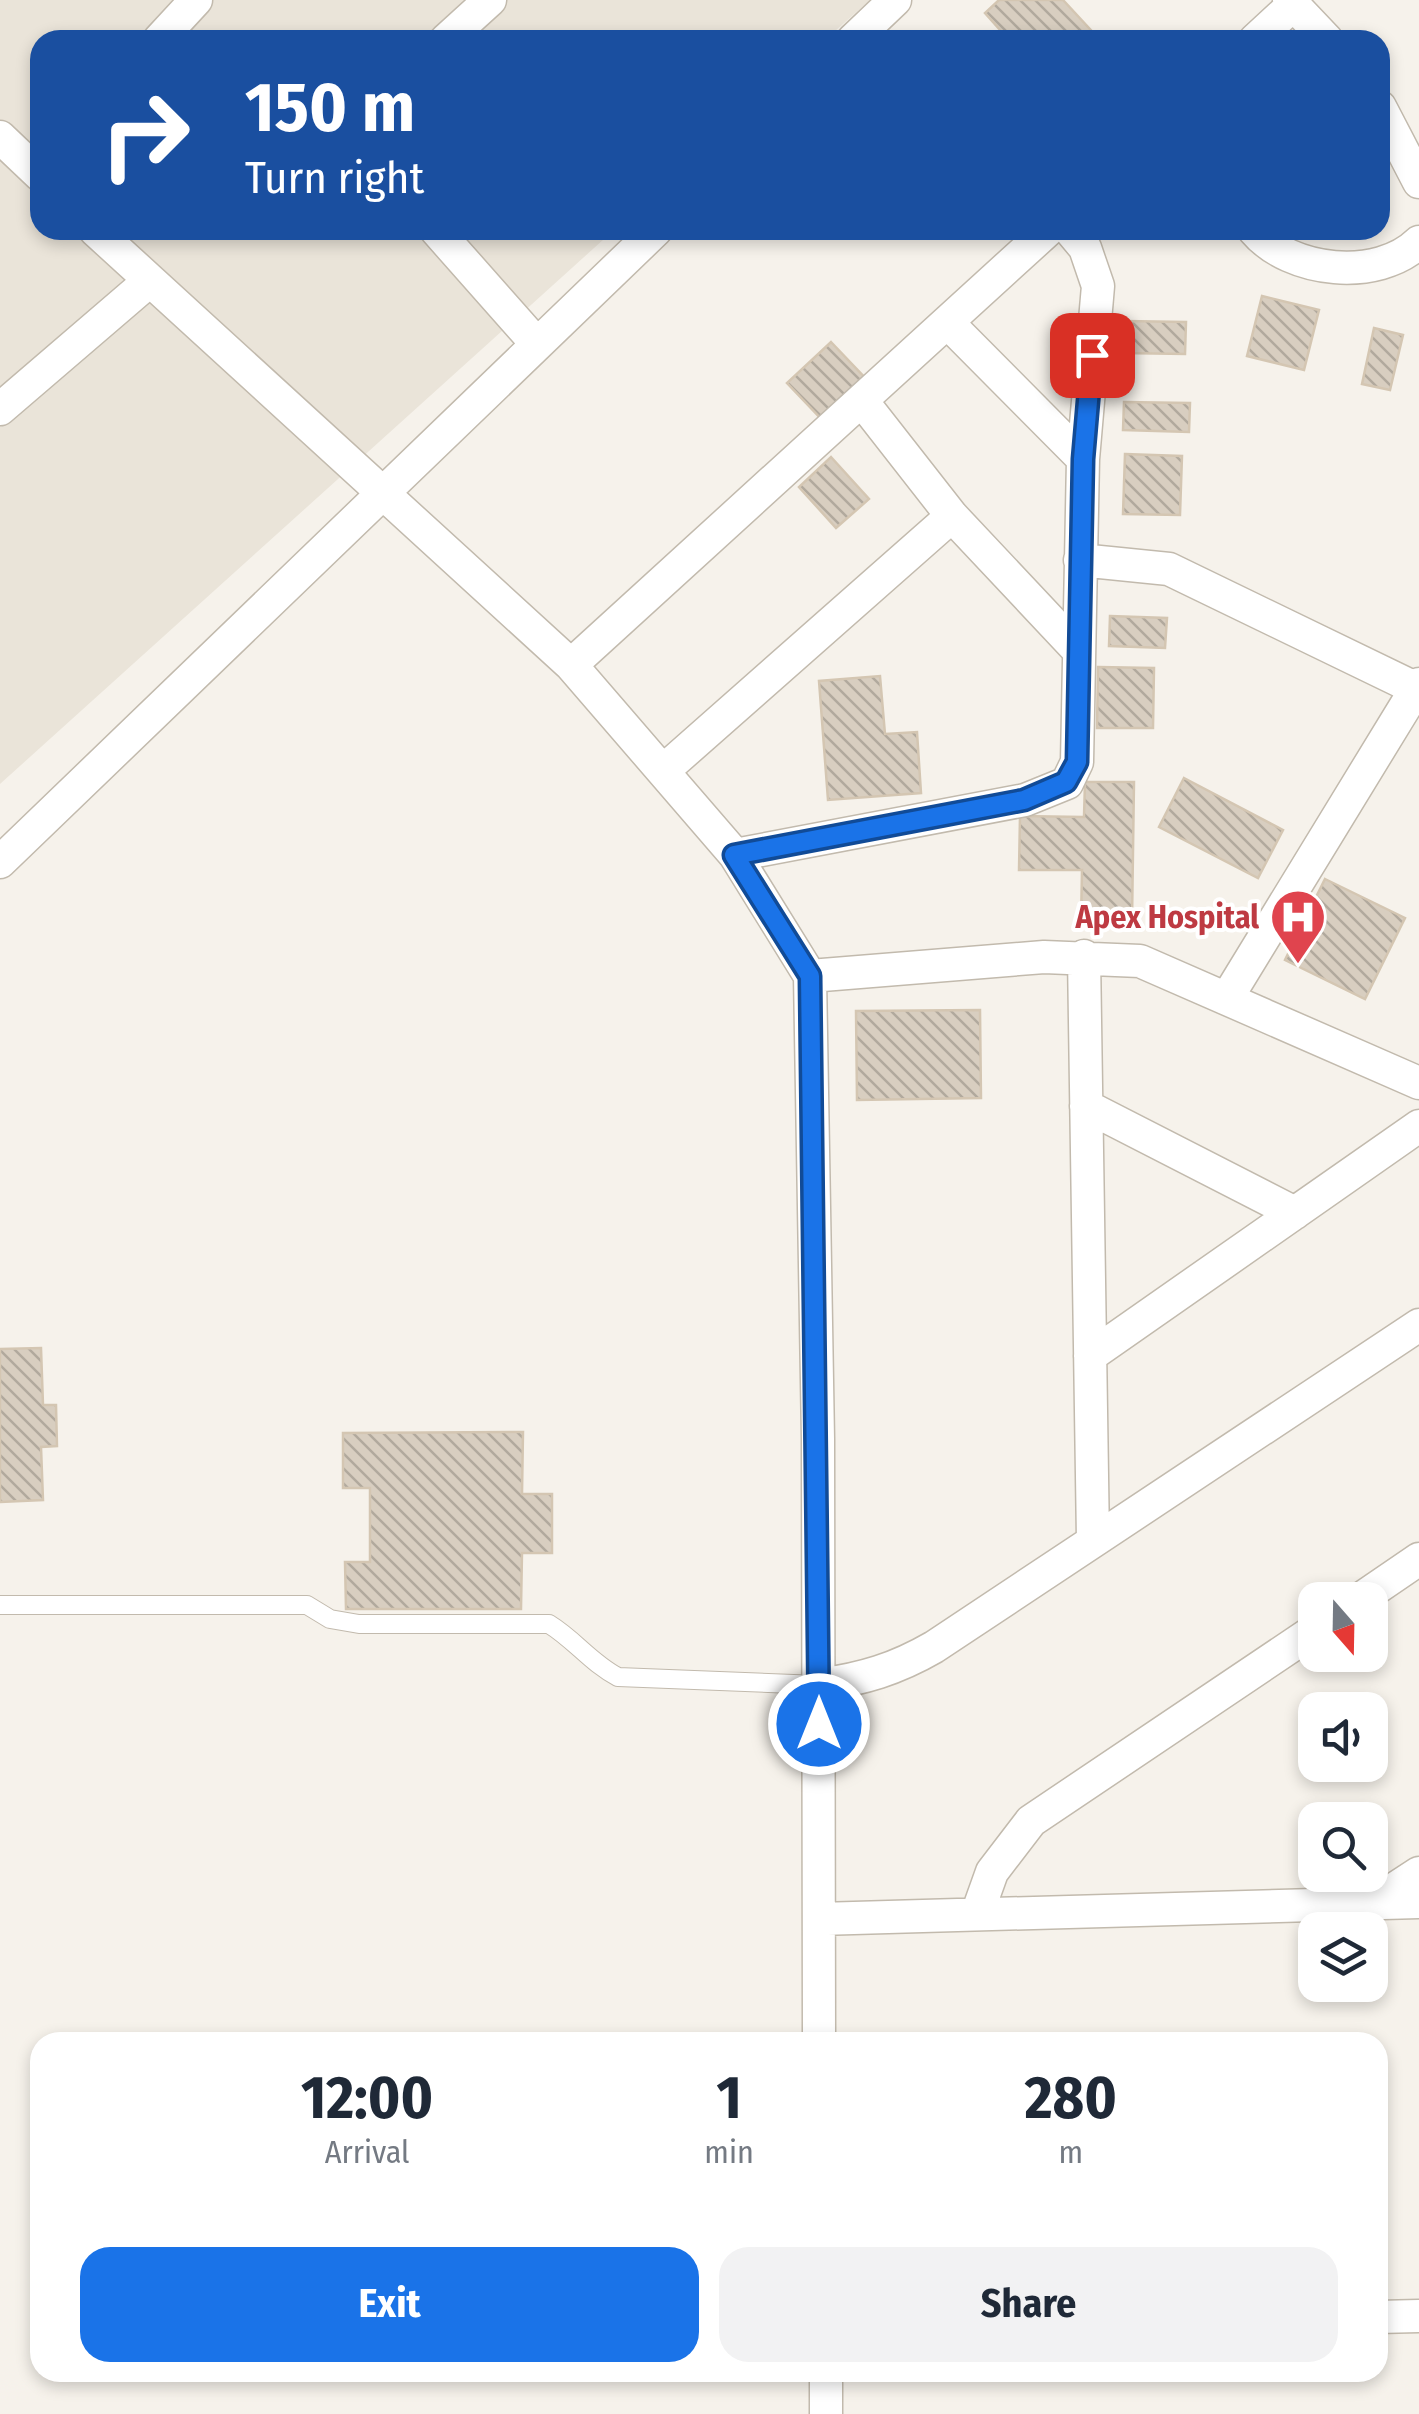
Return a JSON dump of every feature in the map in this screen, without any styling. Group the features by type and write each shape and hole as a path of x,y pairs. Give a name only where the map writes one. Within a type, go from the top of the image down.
{"street":[{"path":"168,30 196,0"},
{"path":"457,30 490,0"},
{"path":"864,30 895,0"},
{"path":"1265,30 1292,2 1318,30"},
{"path":"1390,126 1419,182"},
{"path":"0,137 30,161"},
{"path":"106,240 572,665 734,855 810,976 820,2032"},
{"path":"445,240 537,344"},
{"path":"0,862 646,240"},
{"path":"572,665 1037,240"},
{"path":"734,855 1024,800 1066,782 1077,762 1083,459 1098,286 1078,240"},
{"path":"1262,240 1288,256 1318,266 1391,261 1419,242"},
{"path":"0,409 148,282"},
{"path":"948,323 1083,459"},
{"path":"862,401 952,516 1078,649"},
{"path":"663,771 952,516"},
{"path":"1080,560 1169,569 1418,687 1227,998"},
{"path":"810,976 1084,956 1140,961 1419,1083"},
{"path":"1084,956 1094,1541"},
{"path":"1086,1106 1295,1213"},
{"path":"1090,1356 1419,1126"},
{"path":"819,1685 865,1679 898,1668 1419,1325"},
{"path":"1386,1582 1419,1560"},
{"path":"977,1914 992,1872 1031,1821 1298,1641"},
{"path":"1373,1904 1419,1873"},
{"path":"820,1918 1419,1902"},
{"path":"1388,2317 1419,2316"},
{"path":"826,2382 826,2414"}],"lane":[{"path":"0,1605 306,1606 330,1619 359,1624 549,1624 572,1638 597,1666 618,1677 819,1685"}],"shaded area":[{"path":"0,0 870,0 836,30 30,30 30,240 603,240 0,784"}],"building":[{"path":"999,0 1063,0 1091,30 1000,30 985,13"},
{"path":"1262,296 1319,310 1304,370 1247,356"},
{"path":"1124,321 1186,322 1185,354 1122,353"},
{"path":"1374,328 1403,335 1390,390 1362,384"},
{"path":"831,342 870,383 826,424 787,383"},
{"path":"1124,402 1190,403 1189,432 1123,430"},
{"path":"1125,454 1182,456 1180,515 1123,514"},
{"path":"831,457 869,499 836,528 799,487"},
{"path":"1110,616 1167,618 1165,648 1109,646"},
{"path":"1098,667 1154,668 1153,728 1097,728"},
{"path":"880,676 885,734 917,732 921,793 828,800 819,681"},
{"path":"1184,778 1283,830 1258,878 1159,827"},
{"path":"1085,782 1134,782 1132,922 1081,921 1082,870 1019,870 1020,816 1084,817"},
{"path":"1325,879 1405,918 1365,999 1285,960"},
{"path":"980,1010 981,1098 857,1100 856,1011"},
{"path":"41,1348 43,1405 56,1405 57,1446 41,1447 43,1500 0,1502 0,1349"},
{"path":"523,1432 522,1494 552,1494 552,1553 522,1553 521,1609 346,1609 345,1562 370,1562 370,1488 343,1488 343,1433"}],"place":[{"name":"Apex Hospital","path":"1298,966"}],"route":[{"path":"819,1724 810,976 734,855 1024,800 1066,782 1077,762 1083,459 1092,355"}]}
